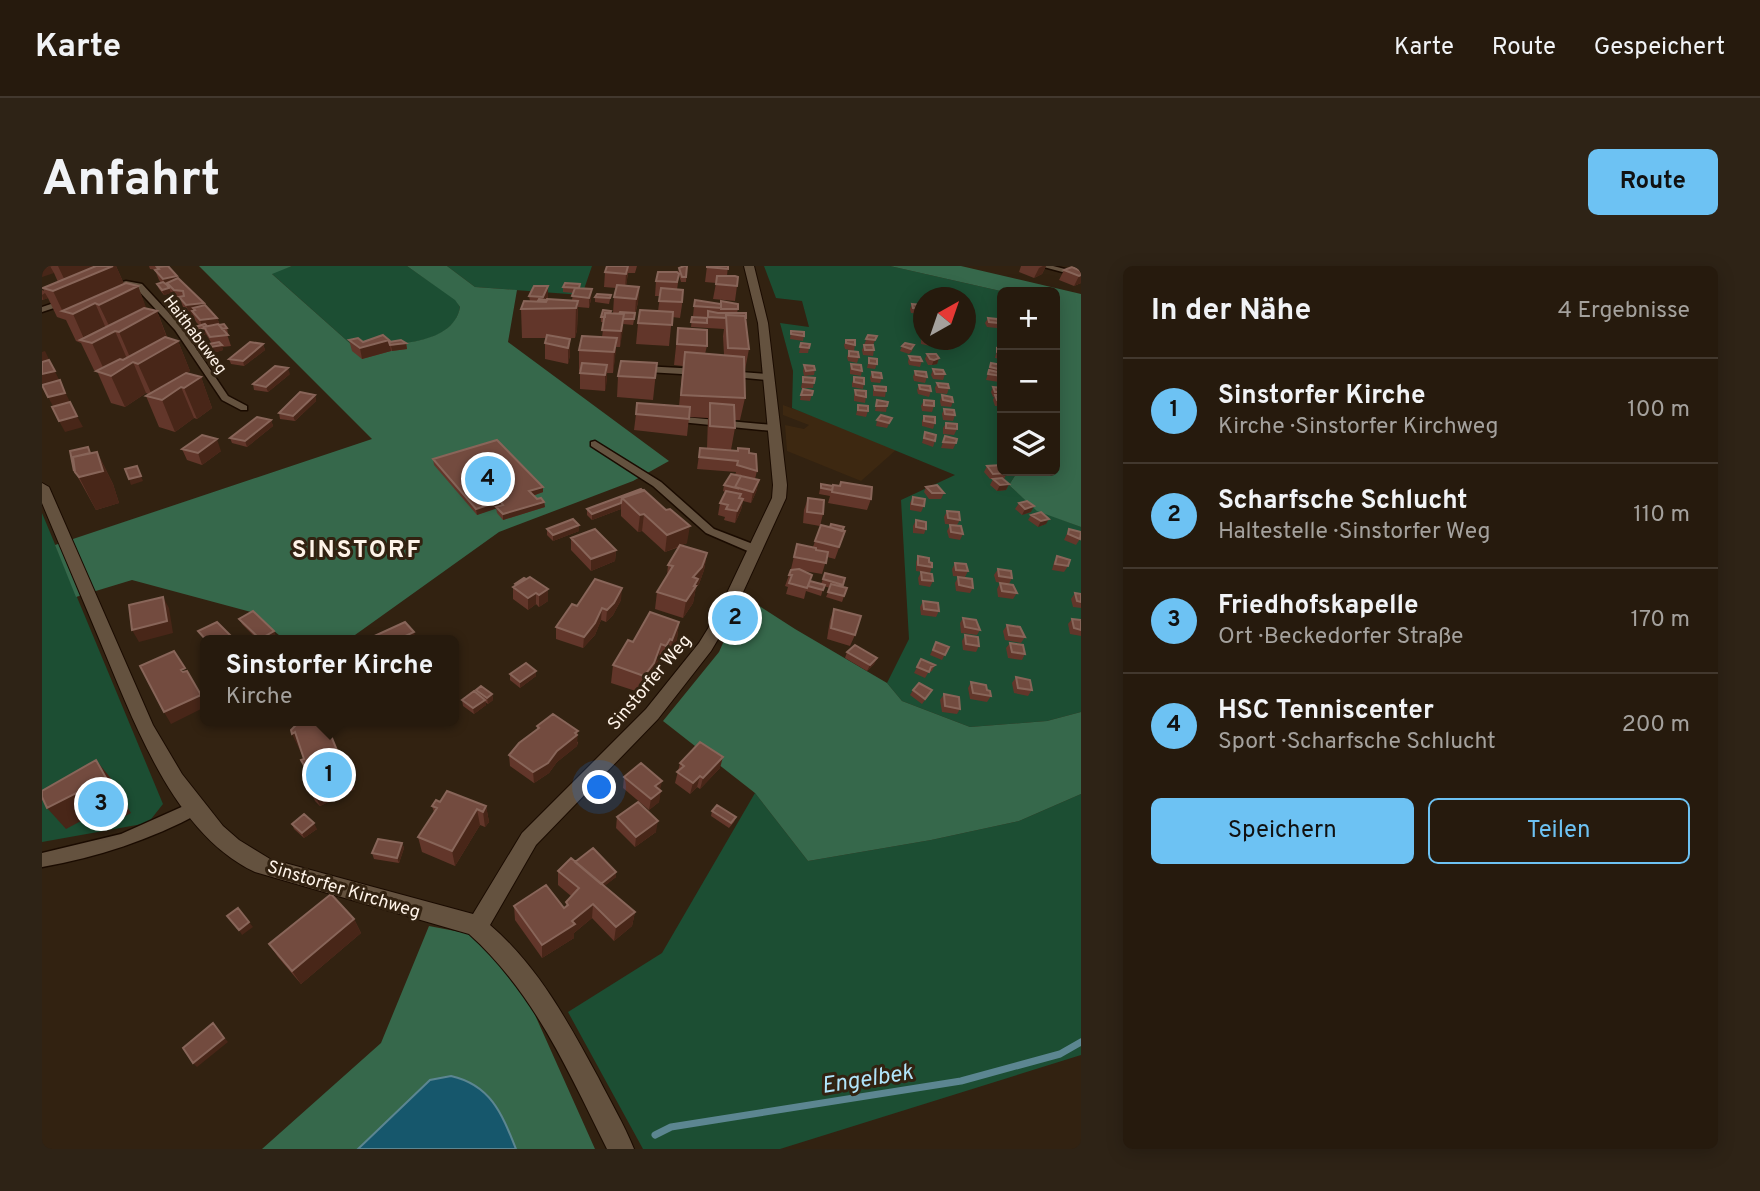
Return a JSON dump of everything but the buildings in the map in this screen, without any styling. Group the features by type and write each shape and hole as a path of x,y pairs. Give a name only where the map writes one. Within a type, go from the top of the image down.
{"street":[{"name":"Sinstorfer Weg","path":"477,927 528,839 652,714 697,658 725,614 779,498 780,485 763,323 749,266"},
{"path":"1044,266 1081,275"},
{"name":"Haithabuweg","path":"99,290 122,284 139,286 177,328 225,398 244,408"},
{"path":"42,310 73,299"},
{"path":"642,379 643,369 709,373"},
{"path":"722,374 767,377"},
{"path":"662,418 773,428"},
{"path":"595,444 657,484 710,531 754,549"},
{"name":"Sinstorfer Kirchweg","path":"42,487 144,725 165,765 195,808 239,852 271,868 430,914 463,920 477,927 514,964 544,1009 621,1149"},
{"path":"42,860 88,852 142,836 195,808"}],"shaded area":[{"path":"783,405 897,449 861,481 787,451 785,425 804,429 809,425 783,415"}],"green space":[{"path":"199,266 292,266 272,274 353,346 399,344 432,337 455,320 460,307 455,300 407,266 447,266 475,287 517,290 508,342 669,461 633,481 499,532 355,635 279,635 251,612 132,580 76,597 55,545 372,439"},
{"path":"292,266 407,266 455,299 460,307 455,320 432,337 399,344 353,346 271,273"},
{"path":"447,266 592,266 582,295 475,287"},
{"path":"764,266 890,266 997,290 997,476 1015,476 1009,485 1037,510 1081,527 1081,712 1047,721 970,727 902,701 887,683 909,639 901,500 955,475 792,408 793,371 780,323 809,327 802,301 776,298"},
{"path":"890,266 961,266 1051,287 997,287 997,290"},
{"path":"1060,289 1081,294 1081,527 1037,511 1009,485 1015,476 1060,476"},
{"path":"42,513 163,804 148,823 42,842"},
{"path":"744,596 887,683 902,701 970,727 1047,721 1081,712 1081,794 1019,821 931,840 808,861 755,793 663,721 719,652"},
{"path":"755,793 808,861 931,840 1019,821 1081,794 1081,1055 780,1149 643,1149 568,1012 662,953"},
{"path":"429,926 476,935 531,1006 595,1149 516,1149 504,1120 430,1080 358,1149 262,1149 381,1043"}],"water":[{"path":"451,1076 465,1080 485,1094 500,1113 516,1149 358,1149 430,1080"}],"waterway":[{"name":"Engelbek","path":"655,1135 671,1127 961,1081 1060,1054 1081,1042"}],"place":[{"name":"HSC Tenniscenter","path":"488,479"},
{"name":"Scharfsche Schlucht","path":"735,618"},
{"name":"Sinstorfer Kirche","path":"329,775"},
{"name":"Friedhofskapelle","path":"101,804"}],"district":[{"name":"SINSTORF","path":"357,549"}]}
